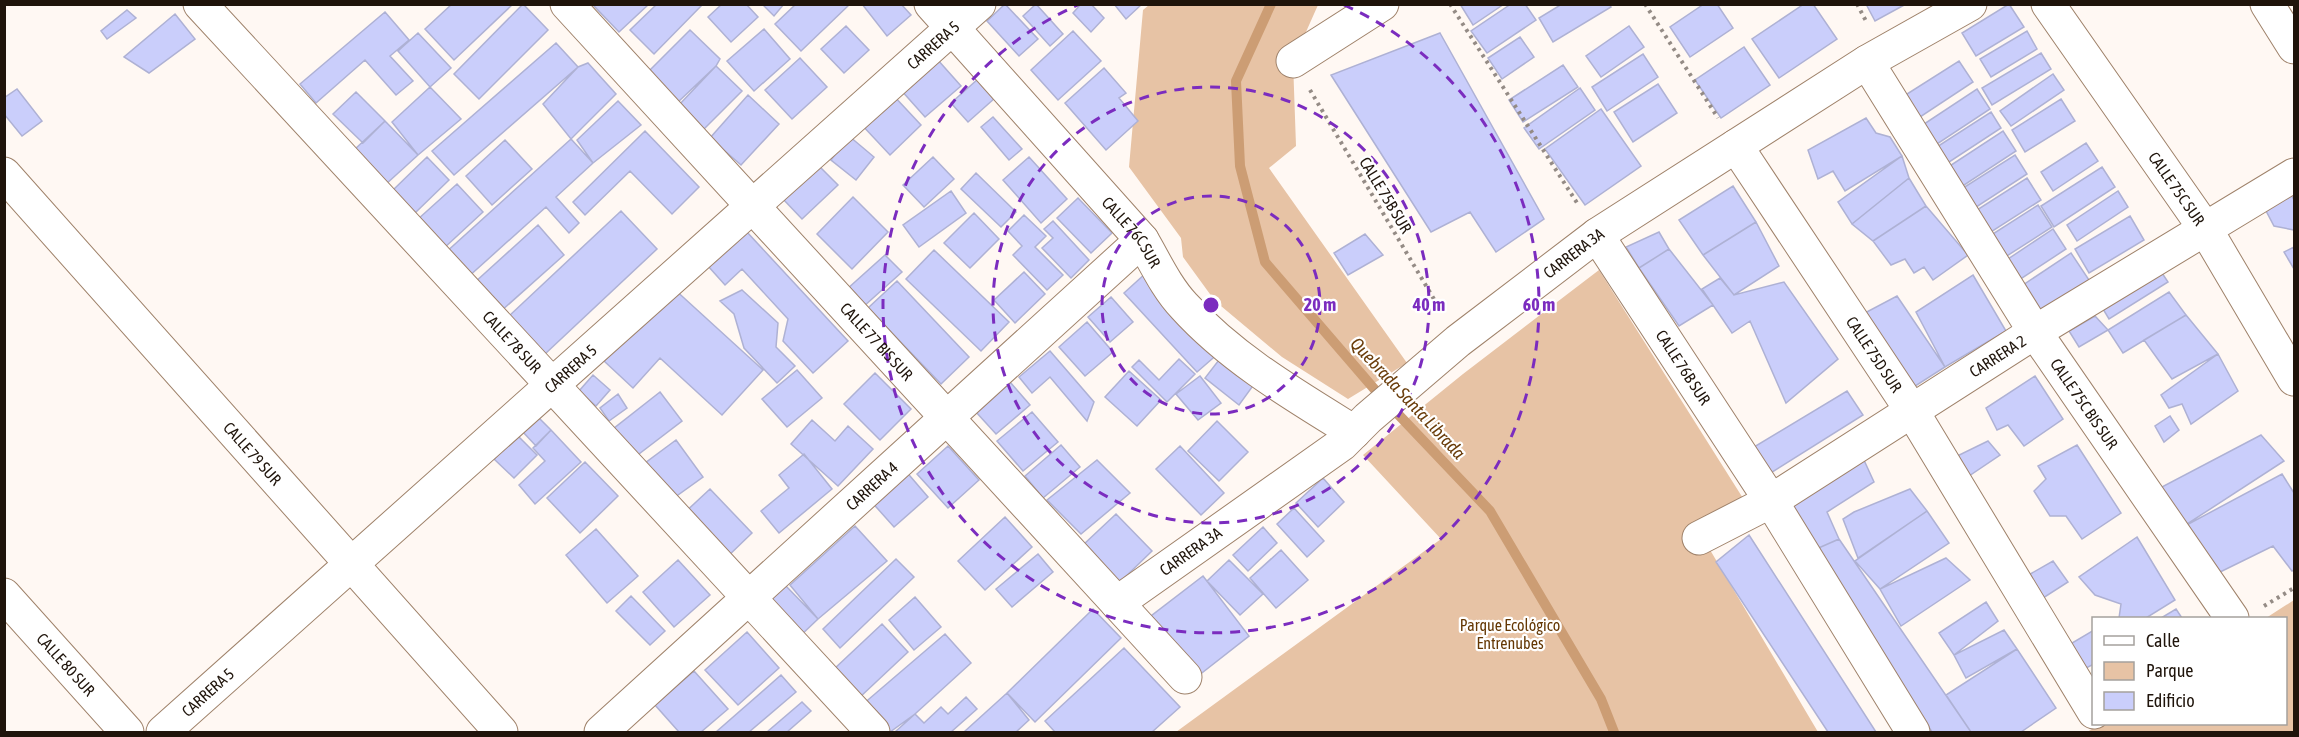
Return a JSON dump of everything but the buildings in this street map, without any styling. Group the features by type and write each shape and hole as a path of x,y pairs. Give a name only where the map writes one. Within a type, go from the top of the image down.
{"street":[{"name":"CALLE 78 SUR","path":"200,4 873,732"},
{"name":"CALLE 77 BIS SUR","path":"567,4 1185,677"},
{"name":"CARRERA 5","path":"163,732 753,206 942,16 979,4"},
{"path":"1293,61 1382,4"},
{"name":"CARRERA 3A","path":"1117,603 1342,444 1402,388 1458,341 1598,235 1867,62 1970,4"},
{"name":"CALLE 75C SUR","path":"2048,4 2206,230 2295,379"},
{"path":"2266,4 2294,47"},
{"name":"CALLE 76C SUR","path":"942,16 1142,240 1162,276 1182,305 1209,331 1287,391 1361,425"},
{"name":"CALLE 75C BIS SUR","path":"1867,62 2035,332 2243,615"},
{"name":"CALLE 75D SUR","path":"1736,146 1912,411 2092,709"},
{"name":"CALLE 79 SUR","path":"4,174 501,732"},
{"name":"CARRERA 2","path":"1700,538 1771,501 2035,332 2295,175"},
{"name":"CALLE 76B SUR","path":"1598,235 1771,501 1913,732"},
{"name":"CARRERA 4","path":"601,732 1142,240"},
{"name":"CALLE 80 SUR","path":"4,595 127,732"}],"path":[{"path":"1450,4 1598,235"},
{"path":"1646,4 1736,146"},
{"name":"CALLE 75B SUR","path":"1293,61 1458,341"},
{"path":"2243,615 2295,588"}],"green space":[{"path":"1149,5 1318,5 1293,61 1296,146 1269,168 1407,363 1348,399 1282,357 1215,301 1183,257 1181,238 1129,167 1143,10"},
{"name":"Parque Ecológico Entrenubes","path":"1599,270 1746,503 1700,533 1818,732 1176,732 1441,539 1363,455 1463,374"},
{"path":"2294,600 2294,732 2087,732 2099,725 2287,725 2287,617 2268,617"}],"waterway":[{"name":"Quebrada Santa Librada","path":"1271,4 1236,81 1240,166 1265,262 1376,391 1490,511 1601,699 1614,732"}]}
